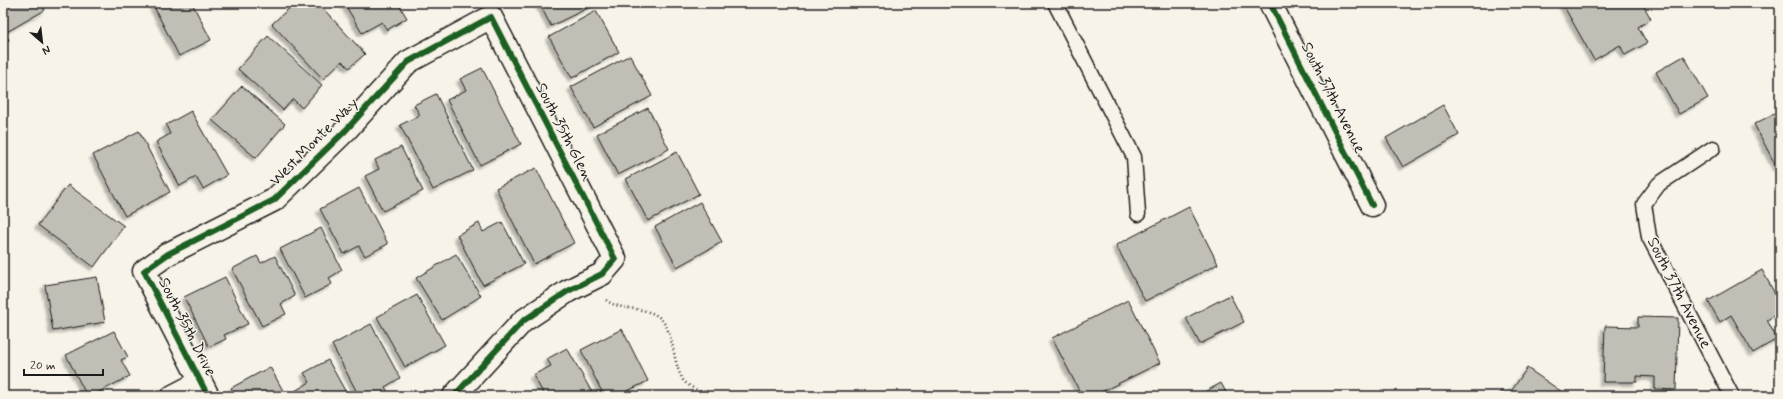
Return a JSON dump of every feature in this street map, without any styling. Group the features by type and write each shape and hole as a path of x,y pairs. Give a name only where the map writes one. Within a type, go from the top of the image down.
{"street":[{"name":"South 37th Avenue","path":"1270,3 1372,205"},
{"name":"South 35th Glen","path":"491,17 615,259 602,274 585,283"},
{"name":"West Monte Way","path":"144,271 168,254 274,200 346,130 408,62 491,17"},
{"name":"South 35th Drive","path":"144,271 204,389"},
{"path":"454,396 523,321 568,291 585,283"},
{"path":"173,396 204,389"}],"lane":[{"path":"1055,3 1134,157 1138,214"},
{"name":"South 37th Avenue","path":"1713,148 1659,184 1644,204 1649,237 1732,396"}],"path":[{"path":"585,283 612,305 647,313 660,319 670,336 676,363 684,381 705,396"}],"building":[{"path":"3,3 41,3 45,10 5,33 9,40 3,43"},
{"path":"152,3 192,3 211,40 179,56"},
{"path":"295,3 318,3 365,54 349,68 342,61 323,79 272,24"},
{"path":"344,3 398,3 407,18 387,30 382,22 362,33"},
{"path":"539,3 598,3 551,26"},
{"path":"1562,3 1642,3 1651,19 1638,27 1647,43 1625,55 1620,45 1594,60"},
{"path":"596,11 619,52 572,78 549,37"},
{"path":"268,36 322,85 302,108 293,99 283,110 238,69"},
{"path":"630,55 652,96 593,127 571,87"},
{"path":"1684,56 1708,98 1679,114 1656,72"},
{"path":"482,68 521,144 480,165 447,100 466,90 460,79"},
{"path":"242,86 285,124 256,158 212,120"},
{"path":"436,94 473,170 433,190 400,125 420,115 414,105"},
{"path":"1443,105 1459,135 1403,167 1386,138"},
{"path":"648,108 669,149 618,175 597,134"},
{"path":"191,111 227,175 203,189 196,177 180,186 156,142 170,134 166,125"},
{"path":"1780,111 1780,166 1777,168 1754,124"},
{"path":"139,131 170,192 125,216 93,155"},
{"path":"401,147 423,191 383,211 365,176 379,169 375,160"},
{"path":"677,152 699,194 648,221 626,179"},
{"path":"536,168 574,243 534,264 496,188"},
{"path":"68,185 124,226 94,267 38,225"},
{"path":"359,188 388,244 365,256 359,246 344,254 320,209"},
{"path":"700,202 722,242 677,267 655,227"},
{"path":"1189,207 1218,264 1145,301 1116,245"},
{"path":"502,222 524,264 483,285 457,235 479,223 483,232"},
{"path":"321,228 342,270 329,278 332,284 305,298 280,249"},
{"path":"456,254 481,296 442,320 416,278"},
{"path":"257,256 261,263 275,256 295,296 281,304 286,314 262,326 232,269"},
{"path":"1762,270 1780,303 1780,312 1767,320 1777,339 1753,353 1731,315 1720,322 1708,301"},
{"path":"97,277 105,322 53,331 45,285"},
{"path":"225,277 248,324 224,335 226,339 209,347 184,297"},
{"path":"417,295 445,345 405,367 377,317"},
{"path":"1230,295 1244,322 1200,344 1186,318"},
{"path":"1128,300 1160,363 1093,396 1082,396 1052,338"},
{"path":"1638,317 1678,318 1676,390 1655,389 1655,377 1637,376 1637,382 1603,382 1605,326 1638,327"},
{"path":"371,324 400,378 385,387 390,396 359,396 332,345"},
{"path":"622,329 648,381 617,396 604,396 581,350"},
{"path":"114,331 128,357 121,360 130,376 91,396 87,396 66,355"},
{"path":"567,348 594,396 545,396 533,375 551,366 547,359"},
{"path":"328,360 348,396 298,396 295,391 310,382 304,373"},
{"path":"270,367 286,396 235,396 231,388"},
{"path":"1527,368 1568,396 1508,396"},
{"path":"1221,383 1228,396 1197,396"},
{"path":"1501,391 1508,396 1497,396"}],"cycle path":[{"path":"1270,3 1372,205"},
{"path":"208,396 144,271 168,254 274,200 346,130 408,62 491,17 615,259 602,274 568,291 523,321 454,396"}]}
